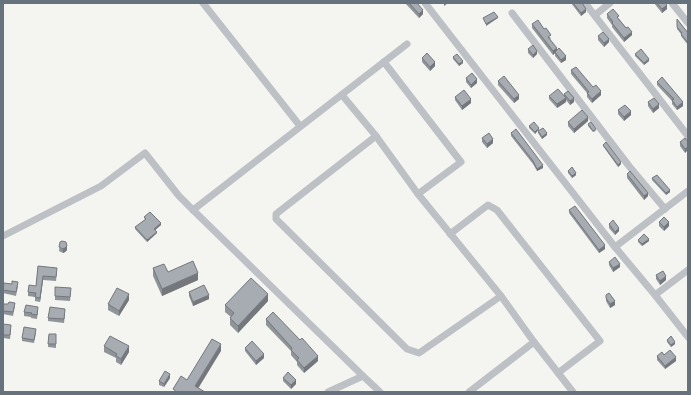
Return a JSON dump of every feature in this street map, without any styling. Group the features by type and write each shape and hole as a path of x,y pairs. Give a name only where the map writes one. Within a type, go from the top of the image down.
{"street":[{"path":"203,3 300,126"},
{"path":"425,3 615,247 688,337"},
{"path":"585,3 688,136"},
{"path":"595,15 610,3"},
{"path":"672,3 688,23"},
{"path":"512,13 630,166 665,208"},
{"path":"193,210 407,44"},
{"path":"384,62 461,162 418,194"},
{"path":"342,94 376,136 418,194 501,296 573,392"},
{"path":"376,136 276,214 276,219 407,349 419,354 501,296"},
{"path":"3,236 101,186 145,153 179,196 380,392"},
{"path":"615,247 688,192"},
{"path":"450,234 488,205 497,210 600,340 558,373"},
{"path":"655,295 688,270"},
{"path":"469,392 534,342"},
{"path":"328,392 363,376"}],"building":[{"path":"409,3 417,3 423,10 419,14"},
{"path":"573,3 582,3 586,9 581,13"},
{"path":"657,3 665,3 667,5 662,9"},
{"path":"613,9 619,16 617,17 626,28 628,27 632,32 624,38 607,14"},
{"path":"494,12 498,17 486,24 483,18"},
{"path":"677,19 688,33 688,43 677,27"},
{"path":"538,20 544,29 546,28 551,35 548,37 557,48 553,51 532,24"},
{"path":"603,32 609,39 604,43 598,36"},
{"path":"533,45 537,51 533,55 528,49"},
{"path":"559,48 566,56 561,60 555,52"},
{"path":"641,49 649,59 644,63 635,54"},
{"path":"427,53 435,62 430,67 422,58"},
{"path":"457,54 463,61 459,64 453,57"},
{"path":"576,67 593,87 596,85 601,91 592,99 587,93 589,92 571,70"},
{"path":"472,73 477,79 471,85 466,78"},
{"path":"504,76 519,95 514,99 498,81"},
{"path":"662,77 683,102 677,107 672,100 674,99 657,82"},
{"path":"558,89 566,98 557,104 549,96"},
{"path":"464,90 471,99 462,106 455,97"},
{"path":"568,91 574,98 570,101 564,94"},
{"path":"654,98 659,104 653,109 648,102"},
{"path":"625,105 631,111 624,117 618,110"},
{"path":"582,110 588,117 574,129 568,122"},
{"path":"534,122 539,128 535,132 529,126"},
{"path":"591,122 596,129 593,131 588,124"},
{"path":"543,128 547,133 542,137 538,131"},
{"path":"516,129 543,165 537,169 533,161 511,133"},
{"path":"489,133 493,139 487,144 482,138"},
{"path":"685,138 688,142 688,147 685,149 680,142"},
{"path":"606,142 621,162 618,165 603,145"},
{"path":"572,167 576,173 572,176 568,171"},
{"path":"630,171 648,193 644,196 627,174"},
{"path":"657,175 670,190 666,193 652,178"},
{"path":"575,206 605,245 599,250 569,210"},
{"path":"150,212 161,223 154,229 157,232 147,240 135,227 146,219 144,217"},
{"path":"664,217 669,222 664,227 659,222"},
{"path":"613,220 619,228 615,232 609,224"},
{"path":"644,234 649,239 642,244 638,240"},
{"path":"60,242 66,242 67,246 63,249 59,247"},
{"path":"615,257 620,264 613,268 609,262"},
{"path":"193,261 198,273 162,289 153,268 164,264 168,272"},
{"path":"38,266 57,268 56,277 43,276 40,298 35,297 36,293 28,292 29,285 36,286"},
{"path":"663,271 666,276 660,281 656,275"},
{"path":"251,278 268,294 238,326 230,318 234,313 225,305"},
{"path":"12,281 18,282 16,292 3,290 4,283 12,284"},
{"path":"204,285 209,295 193,302 189,292"},
{"path":"55,287 71,288 70,297 55,296"},
{"path":"117,288 129,294 119,311 108,304"},
{"path":"609,293 615,301 610,304 606,298 606,295"},
{"path":"9,302 15,303 13,312 3,311 3,304 8,304"},
{"path":"26,305 38,307 37,315 24,312"},
{"path":"50,307 65,309 64,319 48,318"},
{"path":"273,312 300,340 302,338 318,356 304,368 297,360 299,358 291,350 292,348 266,319"},
{"path":"3,324 11,325 10,335 3,335"},
{"path":"24,327 36,329 34,340 22,338"},
{"path":"49,334 56,334 56,344 48,344"},
{"path":"110,336 129,346 121,359 116,356 117,354 104,346"},
{"path":"671,336 675,342 671,345 667,340"},
{"path":"212,339 221,344 195,386 205,392 177,392 173,389 181,376 187,380"},
{"path":"252,341 264,354 256,361 245,348"},
{"path":"670,350 676,357 665,366 657,356 662,352 664,355"},
{"path":"165,371 170,374 164,384 159,381"},
{"path":"288,372 296,380 291,385 283,378"}]}
